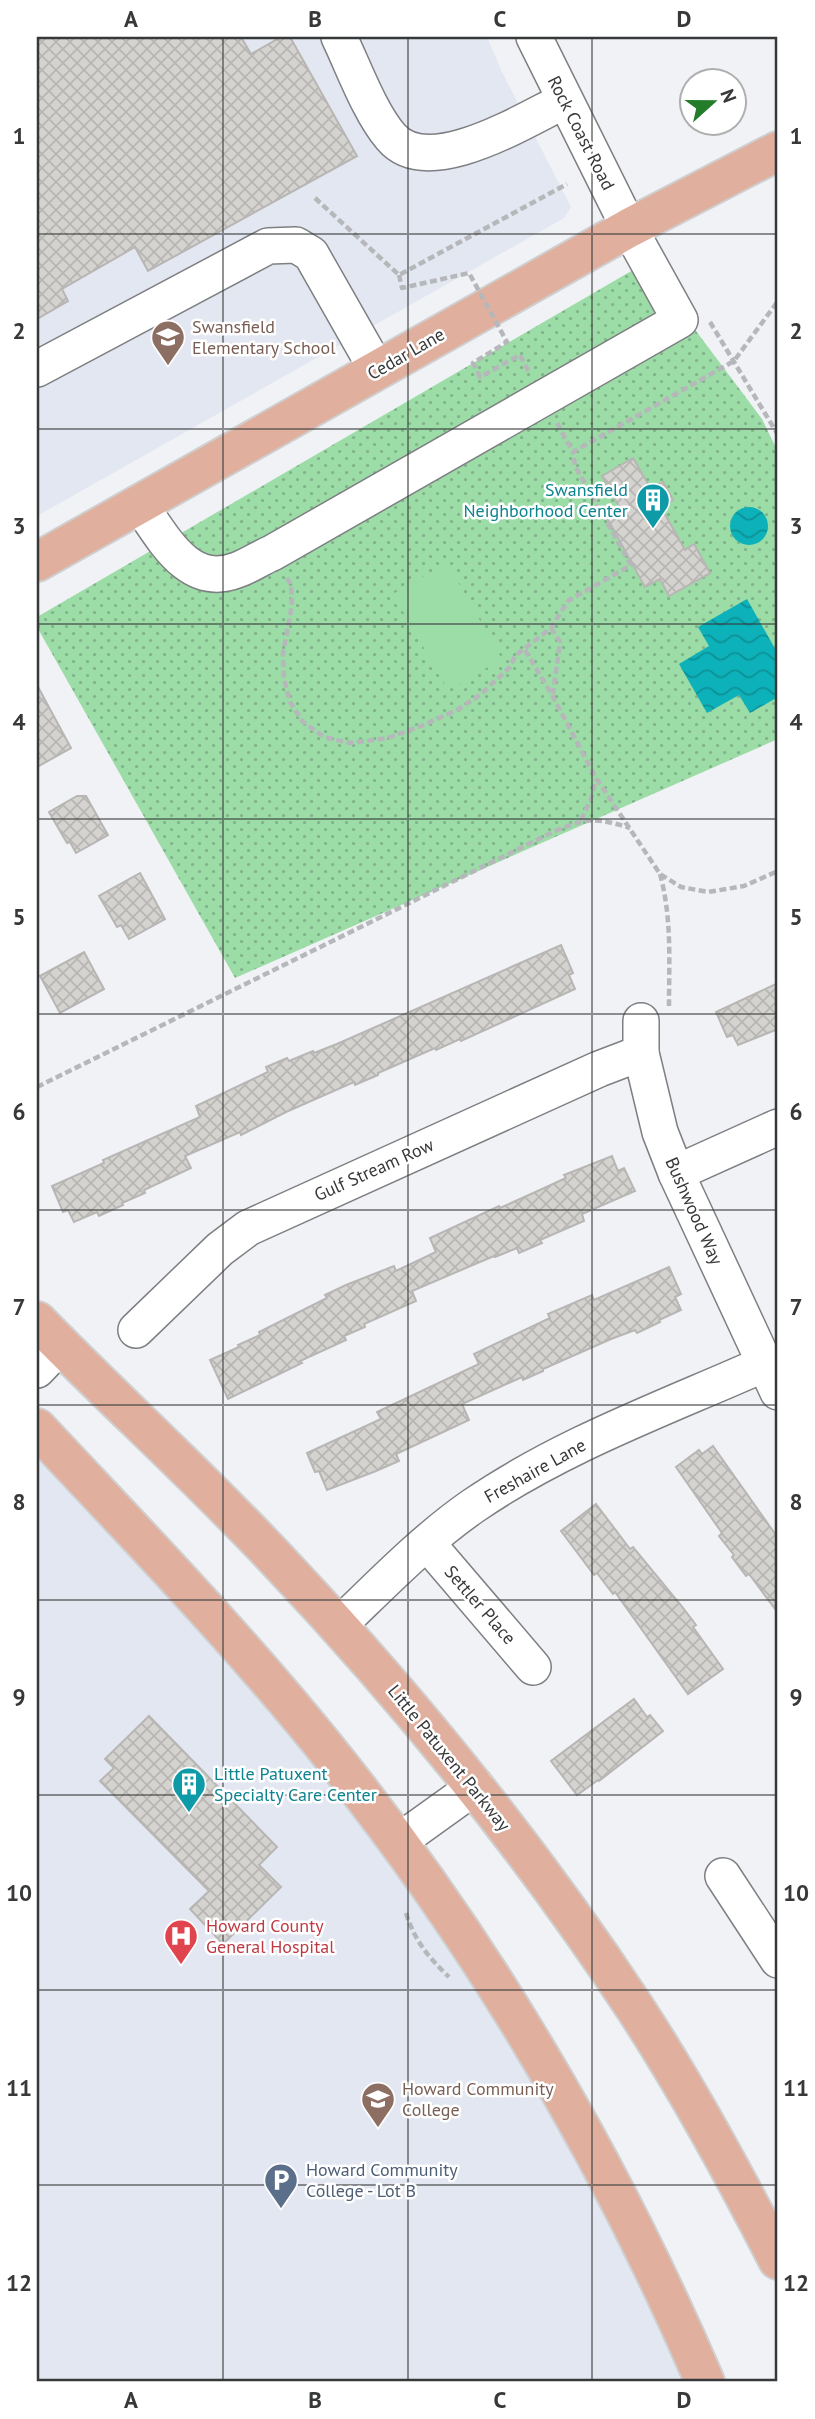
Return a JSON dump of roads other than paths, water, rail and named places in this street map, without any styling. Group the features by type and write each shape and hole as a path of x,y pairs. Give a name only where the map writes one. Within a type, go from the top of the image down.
{"main road":[{"name":"Cedar Lane","path":"39,557 139,505 629,228 778,151"},
{"name":"Little Patuxent Parkway","path":"45,1345 280,1562 476,1786 577,1923 636,2010 734,2176 778,2260"},
{"path":"37,1428 215,1617 336,1761 398,1842 493,1983 548,2072 643,2248 705,2382"}],"street":[{"path":"339,37 377,116 391,137 405,149 442,153 461,148 486,139 564,101"},
{"name":"Rock Coast Road","path":"139,505 178,558 197,570 214,575 235,571 272,553 537,386 680,320 629,228 534,37"},
{"path":"37,369 268,246 296,245 311,254 377,370"},
{"name":"Bushwood Way","path":"641,1037 657,1120 676,1173 771,1378"},
{"name":"Gulf Stream Row","path":"136,1330 220,1249 248,1228 586,1074 641,1037"},
{"path":"676,1173 778,1126"},
{"name":"Freshaire Lane","path":"338,1626 470,1508 514,1480 553,1458 771,1378"},
{"name":"Settler Place","path":"427,1544 533,1667"},
{"path":"398,1842 476,1786"},
{"path":"723,1876 778,1960"}],"water":[{"path":"749,507 762,513 768,526 762,539 749,545 736,539 730,526 736,513"},
{"path":"747,599 778,654 778,697 750,713 739,695 707,713 679,664 709,646 698,627"}],"place":[{"name":"Swansfield Elementary School","path":"168,367"},
{"name":"Swansfield Neighborhood Center","path":"653,530"},
{"name":"Little Patuxent Specialty Care Center","path":"189,1814"},
{"name":"Howard County General Hospital","path":"181,1966"},
{"name":"Howard Community College","path":"378,2129"},
{"name":"Howard Community College - Lot B","path":"281,2210"}]}
